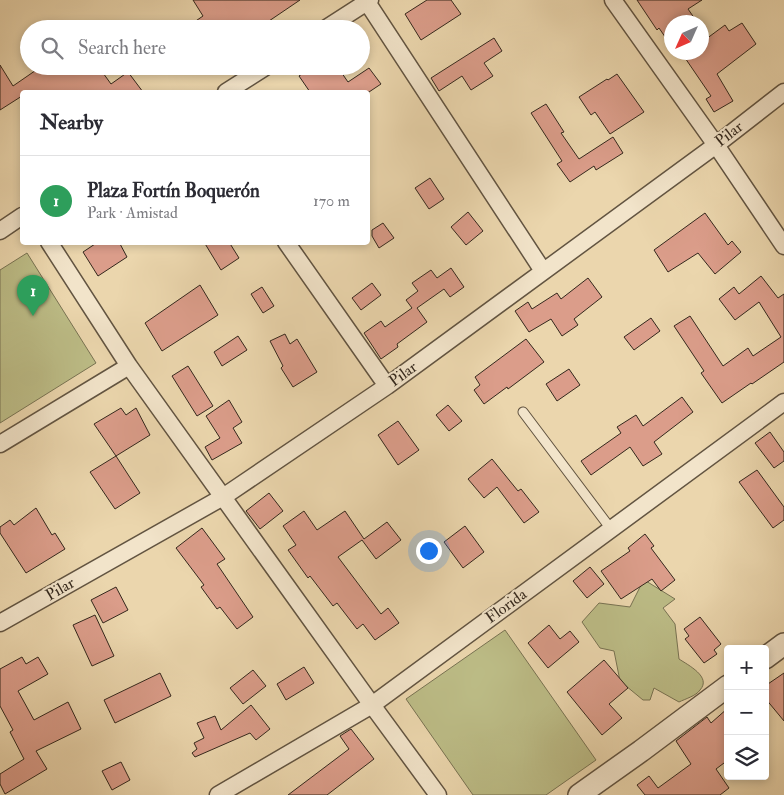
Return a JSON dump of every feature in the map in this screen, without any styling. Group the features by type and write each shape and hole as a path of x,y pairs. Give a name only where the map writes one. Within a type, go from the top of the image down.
{"street":[{"path":"613,0 716,145 784,246"},
{"path":"339,20 369,1 544,271"},
{"path":"229,90 253,75"},
{"name":"Pilar","path":"0,624 223,497 387,386 716,145 784,92"},
{"path":"0,231 20,217"},
{"path":"51,245 129,366 372,706 438,795"},
{"path":"288,245 387,386"},
{"path":"0,444 129,366"},
{"name":"Florida","path":"218,795 372,706 784,402"},
{"path":"769,655 784,644"},
{"path":"579,795 724,689"}],"lane":[{"path":"523,412 611,529"}],"green space":[{"path":"27,253 96,363 0,423 0,270"},
{"path":"646,581 675,599 663,608 675,624 679,659 693,668 703,681 703,685 698,692 679,702 654,688 650,700 643,700 620,681 614,651 600,648 582,622 599,603 630,607 640,587"},
{"path":"505,630 596,760 546,795 473,795 406,699"}],"building":[{"path":"193,0 300,0 270,20 197,20 203,16"},
{"path":"427,0 451,0 461,14 421,40 405,14"},
{"path":"637,0 702,0 688,9 692,15 664,15 664,35 659,28 657,30"},
{"path":"742,23 756,44 717,74 733,101 714,112 706,99 711,96 686,60 709,60 709,37 725,25 729,31"},
{"path":"494,38 502,51 484,63 493,76 471,90 462,76 439,91 431,78"},
{"path":"0,65 13,86 29,75 104,75 111,84 124,75 130,75 142,90 20,90 20,97 0,110"},
{"path":"370,69 381,84 370,91 309,90 299,76 343,75 348,82 358,75 370,75"},
{"path":"617,74 644,112 610,134 595,112 591,115 579,97"},
{"path":"546,104 564,132 561,133 579,159 613,137 623,153 596,170 594,166 570,182 557,164 562,161 531,113"},
{"path":"430,178 444,199 429,209 415,188"},
{"path":"468,212 483,231 466,245 451,227"},
{"path":"705,213 728,245 732,241 741,252 715,274 698,253 668,272 654,250"},
{"path":"383,223 394,238 379,248 372,236 372,230"},
{"path":"94,245 121,245 127,257 98,276 83,252"},
{"path":"206,245 231,245 239,258 221,270"},
{"path":"451,268 464,287 450,297 444,289 417,308 427,322 397,344 398,347 381,359 364,333 381,321 385,327 412,308 406,300 418,291 412,283 431,270 437,278"},
{"path":"761,276 778,298 784,294 784,362 722,403 701,373 704,371 674,326 690,316 723,366 748,348 753,356 781,337 759,302 735,320 719,299 734,287 739,294"},
{"path":"588,278 602,297 574,319 578,325 562,336 551,319 529,332 515,311 528,302 532,309 557,293 561,299"},
{"path":"372,283 381,295 361,310 352,298"},
{"path":"200,285 218,315 162,351 145,323"},
{"path":"262,287 274,306 263,313 251,294"},
{"path":"651,318 660,331 634,350 624,337"},
{"path":"285,334 290,344 297,339 317,372 293,387 281,368 283,366 270,341"},
{"path":"238,336 247,350 222,366 214,352"},
{"path":"526,339 544,362 484,404 474,390 480,385 475,377"},
{"path":"188,366 213,406 197,416 172,376"},
{"path":"569,369 580,385 557,401 546,384"},
{"path":"682,397 693,412 654,442 662,454 643,466 630,447 591,475 581,461 621,433 617,427 636,415 643,426"},
{"path":"229,400 242,422 233,428 242,443 212,460 205,447 220,438 206,416"},
{"path":"448,405 462,421 449,431 436,415"},
{"path":"121,408 126,415 136,408 150,435 116,456 94,424"},
{"path":"398,421 419,450 398,465 378,435"},
{"path":"770,432 784,452 784,461 774,468 755,443"},
{"path":"116,456 140,493 115,509 90,472"},
{"path":"492,459 518,491 521,489 539,512 524,523 497,487 484,498 468,479"},
{"path":"757,470 784,507 784,520 773,528 739,482"},
{"path":"269,493 283,511 260,529 246,511"},
{"path":"36,508 52,535 55,533 65,549 26,573 0,533 0,527 10,520 14,525"},
{"path":"304,511 317,530 345,511 364,539 387,522 401,540 376,559 362,540 338,557 381,614 388,608 399,623 375,640 363,624 357,629 337,603 333,606 310,576 308,578 288,550 296,545 283,526"},
{"path":"465,526 484,552 463,568 444,542"},
{"path":"202,528 225,559 217,564 253,617 237,629 220,607 217,609 201,587 204,585 176,548"},
{"path":"645,534 654,546 651,548 675,580 661,591 652,579 621,599 601,571 630,551 628,548"},
{"path":"590,567 604,584 587,598 573,581"},
{"path":"116,587 128,610 103,623 91,600"},
{"path":"95,615 114,656 92,666 73,625"},
{"path":"700,617 721,644 714,650 717,654 704,663 685,639 689,636 684,629"},
{"path":"549,625 560,639 570,631 579,642 548,668 528,643"},
{"path":"22,657 26,664 38,657 48,674 18,691 34,720 68,702 81,729 36,751 47,769 5,794 0,784 0,774 24,759 10,732 13,730 0,706 0,669"},
{"path":"604,660 628,688 609,704 622,718 602,735 567,692"},
{"path":"304,667 314,683 286,700 277,684"},
{"path":"253,670 266,686 243,704 230,688"},
{"path":"160,673 171,696 115,723 104,700"},
{"path":"784,673 784,721 769,703 769,683"},
{"path":"251,705 270,729 256,740 250,733 195,757 192,753 197,749 194,743 204,738 197,723 215,716 221,730"},
{"path":"724,712 724,763 716,769 729,788 720,795 645,795 637,785 649,776 658,788 691,764 676,741 707,717 711,723"},
{"path":"351,729 374,759 327,795 288,795 349,749 340,736"},
{"path":"121,762 130,780 112,790 102,771"}],"place":[{"name":"Plaza Fortín Boquerón","path":"33,316"}]}
